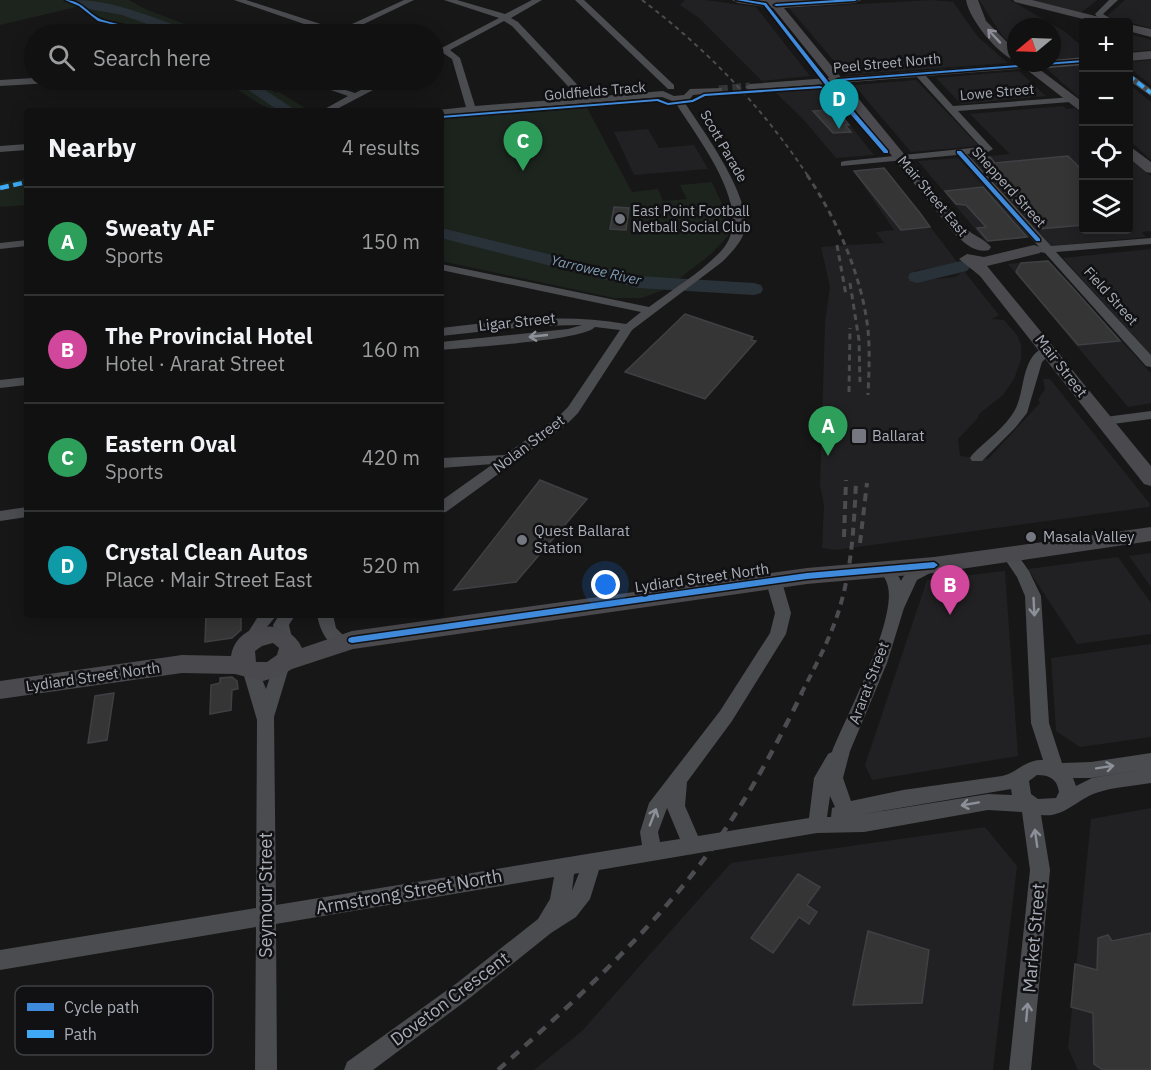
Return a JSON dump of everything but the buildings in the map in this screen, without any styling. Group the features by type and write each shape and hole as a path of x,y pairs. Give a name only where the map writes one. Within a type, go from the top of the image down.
{"street":[{"path":"238,0 309,24"},
{"path":"360,24 410,0"},
{"path":"448,0 505,18 519,27 587,101"},
{"path":"471,110 456,58 444,50 538,0"},
{"path":"579,0 671,87"},
{"path":"738,0 769,2 855,0"},
{"path":"1019,0 1091,18"},
{"path":"1106,18 1099,14 1114,0"},
{"path":"966,1 993,36 1007,49"},
{"name":"Mair Street East","path":"769,2 897,159 962,233 989,253"},
{"path":"1133,28 1151,33"},
{"path":"1133,57 1151,55"},
{"path":"1061,62 1079,61"},
{"name":"Peel Street North","path":"750,87 1007,66"},
{"path":"1035,72 1079,107"},
{"name":"Shepperd Street","path":"919,74 988,149 959,153"},
{"path":"1133,79 1151,93"},
{"path":"0,83 24,82"},
{"path":"663,94 664,90 671,87 681,87 690,93 719,90"},
{"path":"338,90 356,96"},
{"path":"332,108 368,90"},
{"path":"444,112 663,94 678,99 687,97 690,93"},
{"name":"Lowe Street","path":"950,109 1046,101 1065,95"},
{"name":"Scott Parade","path":"648,310 728,250 739,232 741,220 737,202 725,175 678,99"},
{"path":"336,108 342,103"},
{"path":"0,149 24,147"},
{"path":"845,164 959,153"},
{"name":"Shepperd Street","path":"959,153 1042,250"},
{"path":"1133,153 1151,169"},
{"name":"Mair Street East","path":"897,159 952,231 960,243 964,256"},
{"path":"964,256 983,263 989,253 1147,241"},
{"path":"0,246 24,243"},
{"name":"Field Street","path":"1042,250 1151,363"},
{"path":"0,252 24,252"},
{"name":"Mair Street","path":"989,253 997,274 1111,420 1151,478"},
{"name":"Mair Street","path":"964,256 986,273 1048,350 1111,420 1151,458"},
{"path":"444,268 648,310"},
{"name":"Nolan Street","path":"444,506 570,413 628,328 648,310"},
{"name":"Ligar Street","path":"444,332 539,321 592,322 628,328"},
{"name":"Ligar Street","path":"444,346 568,333 586,330 592,322"},
{"path":"977,458 1019,415 1024,406 1037,357 1048,350"},
{"path":"0,384 24,381"},
{"path":"1111,420 1151,415"},
{"path":"444,463 486,459 508,460"},
{"path":"0,516 24,512"},
{"name":"Lydiard Street North","path":"886,566 934,565 1151,525"},
{"name":"Lydiard Street North","path":"284,651 807,576 1151,534"},
{"path":"1006,550 1024,575 1033,596 1040,723 1056,770 1068,784 1065,801"},
{"name":"Ararat Street","path":"850,818 836,788 834,778 841,751 879,663 894,615 911,576 934,565"},
{"name":"Ararat Street","path":"886,566 897,596 894,615"},
{"path":"652,850 649,832 656,809 726,716 778,634 783,612 774,582"},
{"path":"266,618 259,625 242,657 249,668 268,671 284,651 281,625 285,618"},
{"path":"326,618 328,631 347,641"},
{"path":"249,643 267,635 284,651"},
{"name":"Lydiard Street North","path":"0,690 186,664 249,643"},
{"name":"Seymour Street","path":"266,720 284,651"},
{"name":"Lydiard Street North","path":"186,664 249,668"},
{"name":"Seymour Street","path":"249,668 263,705 266,720 266,1070"},
{"name":"Ararat Street","path":"817,825 823,778 831,762 841,751"},
{"path":"1151,760 1091,770 1056,770 1035,767 1020,777 1019,791 1029,805 1047,808 1057,806 1092,786 1151,775"},
{"name":"Armstrong Street North","path":"0,960 689,843 817,825 1000,784 1020,777"},
{"path":"681,778 676,787 675,801 689,843"},
{"name":"Armstrong Street North","path":"850,818 988,802 1029,805"},
{"name":"Market Street","path":"1020,1070 1040,870 1029,805"},
{"name":"Doveton Crescent","path":"355,1070 464,990 544,926 566,913 580,898 592,861"},
{"name":"Doveton Crescent","path":"544,926 557,907 564,891 564,865"}],"shaded area":[{"path":"0,0 129,0 145,9 185,24 103,24 80,6 0,25"},
{"path":"685,0 705,0 756,7 810,76 762,81 699,18 680,5"},
{"path":"931,0 953,2 978,37 1007,63 846,75 789,8"},
{"path":"979,0 1010,0 1041,18 1007,18 1007,40"},
{"path":"1031,0 1097,0 1081,13"},
{"path":"1125,0 1151,0 1151,28 1133,24 1133,18 1106,17"},
{"path":"1061,29 1079,44 1079,57 1061,59"},
{"path":"1133,35 1151,40 1151,50 1133,52"},
{"path":"1151,60 1151,85 1133,71 1133,62"},
{"path":"1079,65 1079,97 1050,72 1061,72 1061,67"},
{"path":"1020,72 1046,96 961,104 936,78"},
{"path":"916,80 979,146 911,152 854,85"},
{"path":"1133,87 1151,102 1151,160 1133,144"},
{"path":"820,88 874,155 836,158 803,119 775,92"},
{"path":"238,90 279,92 305,108 269,108"},
{"path":"1063,106 1067,109 1075,108 1079,112 1079,234 1133,234 1133,160 1151,176 1151,231 1142,232 1146,237 1051,246 969,158 1010,154 970,114"},
{"path":"587,108 632,192 658,189 663,201 687,199 680,185 712,182 730,222 728,236 711,254 666,289 642,298 614,298 444,262 444,119"},
{"path":"648,129 659,148 694,145 708,169 634,175 614,132"},
{"path":"958,158 1031,237 986,242 918,161"},
{"path":"885,168 958,263 914,271 924,280 955,277 964,271 999,315 992,319 1004,320 1017,335 1021,345 1021,360 1014,379 1003,395 979,414 978,418 958,439 960,456 988,459 1040,403 1038,399 1045,389 1043,379 1050,379 1150,504 1149,507 836,550 822,548 824,505 820,485 825,323 830,287 821,247 884,243 876,232 894,230 853,170"},
{"path":"24,179 24,205 0,207 0,183"},
{"path":"1151,249 1151,355 1063,258"},
{"path":"1047,260 1151,373 1151,403 1128,407 1008,264"},
{"path":"1151,553 1151,587 1129,556"},
{"path":"1118,557 1151,603 1151,634 1077,644 1028,569"},
{"path":"1005,571 1018,756 872,780 865,765 927,580"},
{"path":"1151,644 1151,737 1080,747 1056,731 1051,658"},
{"path":"1151,808 1151,1070 1078,1070 1068,1048 1091,819"},
{"path":"985,827 1017,866 993,1070 534,1070 582,1031 731,863"}],"waterway":[{"name":"Yarrowee River","path":"81,0 94,6 125,12 158,24"},
{"name":"Yarrowee River","path":"256,90 284,108"},
{"name":"Yarrowee River","path":"444,234 638,282 754,289"},
{"name":"Yarrowee River","path":"917,277 961,267"}],"tunnel":[{"path":"719,90 750,87"}],"railway":[{"path":"642,0 711,59 753,103 808,176"},
{"path":"807,175 838,229 860,289 869,338 868,395"},
{"path":"837,245 846,295"},
{"path":"850,283 859,340 860,382"},
{"path":"849,392 850,328"},
{"path":"844,537 846,480"},
{"path":"801,694 822,653 839,610 852,546 856,482"},
{"path":"860,543 867,483"},
{"path":"498,1070 612,964 689,878 713,847 750,791 802,693"}],"marked path":[{"path":"1133,79 1151,93"},
{"path":"0,188 24,183"}],"cycle path":[{"path":"67,0 80,5 99,20 116,24"},
{"path":"738,0 765,4 829,86 886,152"},
{"path":"776,5 855,0"},
{"path":"838,80 1079,61"},
{"name":"Goldfields Track","path":"444,117 658,100 668,104 693,101 704,95 820,87"},
{"path":"959,152 1038,240"},
{"path":"352,640 807,576 934,565"}],"place":[{"name":"Crystal Clean Autos","path":"839,129"},
{"name":"Eastern Oval","path":"523,171"},
{"name":"East Point Football Netball Social Club","path":"620,219"},
{"name":"Ballarat","path":"859,436"},
{"name":"Sweaty AF","path":"828,456"},
{"name":"Masala Valley","path":"1031,537"},
{"name":"Quest Ballarat Station","path":"522,540"},
{"name":"The Provincial Hotel","path":"950,615"}]}
